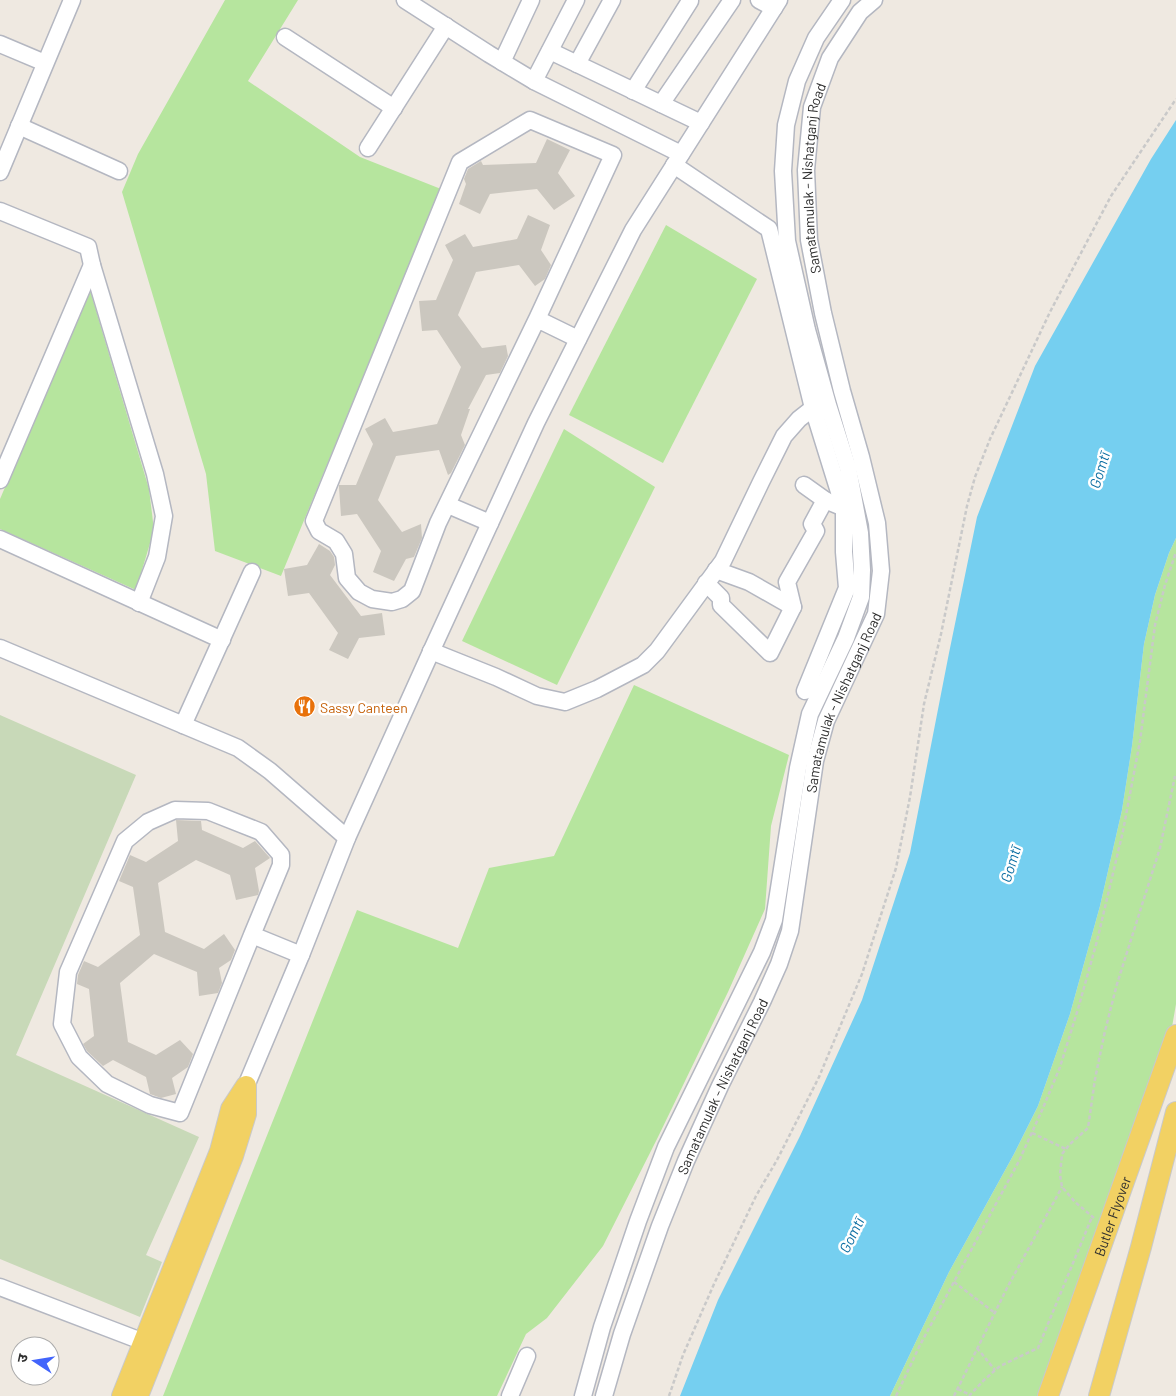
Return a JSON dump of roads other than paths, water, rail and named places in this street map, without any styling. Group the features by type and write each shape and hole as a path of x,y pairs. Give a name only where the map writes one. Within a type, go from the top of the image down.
{"main road":[{"name":"Butler Flyover","path":"1048,1396 1176,1036"},
{"path":"122,1396 220,1151 231,1109 246,1086"},
{"path":"138,1396 233,1156 246,1114 246,1086"},
{"path":"1099,1396 1176,1112"}],"street":[{"path":"0,172 6,142 19,126 72,0"},
{"path":"405,0 502,62 678,159 770,229 814,408 844,508 844,552 847,588 804,691"},
{"path":"502,62 531,0"},
{"path":"534,80 576,0"},
{"path":"577,64 612,0"},
{"path":"661,104 732,0"},
{"path":"246,1086 347,838 536,423 633,230 777,4 759,0"},
{"name":"Samatamulak - Nishatganj Road","path":"583,1396 602,1328 638,1220 666,1147 762,952 774,920 798,768 810,714 846,638 861,597 860,533 848,468 807,330 787,241 783,171 786,125 797,81 816,38 842,0"},
{"name":"Samatamulak - Nishatganj Road","path":"604,1396 622,1334 660,1226 686,1161 779,964 790,931 815,761 826,721 876,614 881,571 876,523 861,457 842,391 823,313 809,240 806,170 812,107 830,58 860,12 874,0"},
{"path":"633,91 690,1"},
{"path":"368,148 446,26"},
{"path":"286,37 394,108"},
{"path":"0,44 45,63"},
{"path":"550,51 701,123"},
{"path":"530,120 612,155 537,319 438,524 412,591 402,599 392,602 372,599 359,592 348,578 344,554 336,541 319,531 314,521 460,162 530,120"},
{"path":"19,126 119,171"},
{"path":"0,211 88,247 155,474 164,516 157,557 139,603"},
{"path":"0,480 92,265"},
{"path":"537,319 578,339"},
{"path":"431,651 537,696 565,702 597,690 643,665 657,651 723,561 784,436 799,419 814,408"},
{"path":"804,485 825,500 844,508"},
{"path":"706,583 721,598 721,605 770,653 793,607 787,582 816,531 812,524 825,500"},
{"path":"448,505 490,523"},
{"path":"0,539 222,640"},
{"path":"716,570 749,582 793,607"},
{"path":"184,725 252,572"},
{"path":"0,648 238,748 270,771 347,838"},
{"path":"175,810 208,811 261,832 281,855 281,866 252,935 180,1113 150,1105 107,1084 78,1057 62,1024 68,972 125,841 148,822 175,810"},
{"path":"252,935 301,954"},
{"path":"0,1287 144,1342"},
{"path":"510,1396 527,1356"}],"water":[{"name":"Gomtī","path":"1176,120 1176,538 1155,595 1144,644 1132,746 1122,810 1100,906 1070,1014 1038,1106 1014,1154 949,1272 890,1396 680,1396 718,1300 800,1136 862,1000 910,853 977,517 1035,366 1151,159"}],"place":[{"name":"Sassy Canteen","path":"304,707"}]}
